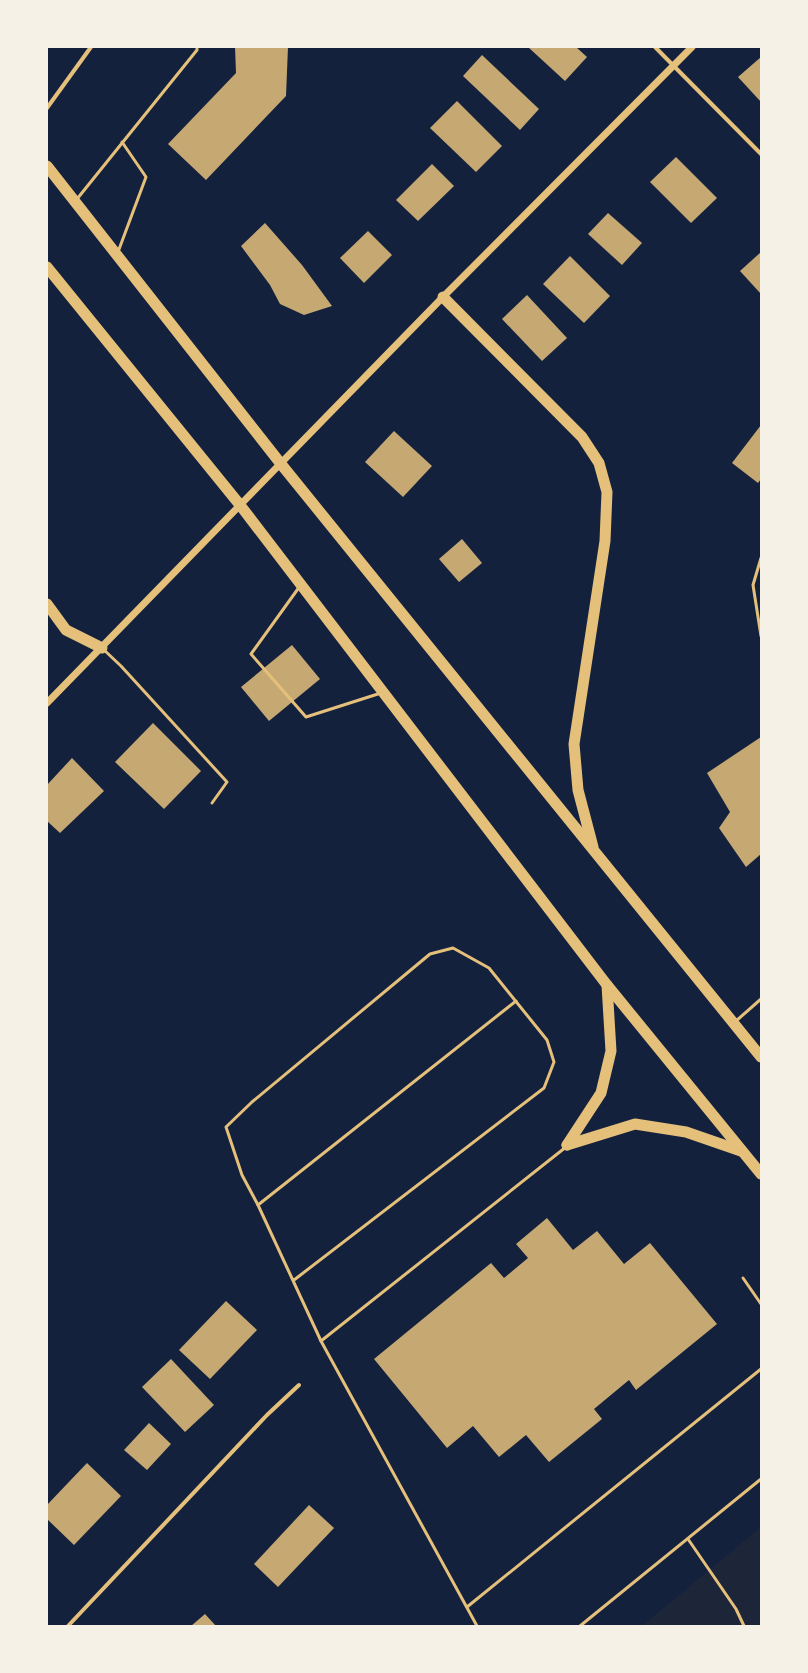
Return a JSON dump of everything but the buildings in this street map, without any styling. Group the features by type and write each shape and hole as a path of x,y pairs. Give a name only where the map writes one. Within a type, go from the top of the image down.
{"highway":[{"path":"47,166 281,464 761,1057"},
{"path":"47,267 240,505 607,985 761,1174"},
{"path":"443,297 582,437 599,462 607,492 606,540 574,744 578,790 595,852"},
{"path":"47,604 66,630 102,648"},
{"path":"567,1146 601,1093 611,1052 607,985"},
{"path":"567,1146 635,1124 686,1132 742,1151"}],"street":[{"path":"47,108 91,47"},
{"path":"655,47 761,154"},
{"path":"47,703 443,297 692,47"},
{"path":"68,1626 267,1416 299,1385"}],"lane":[{"path":"75,201 197,50 197,47"},
{"path":"117,255 146,177 122,142"},
{"path":"761,558 752,585 761,636"},
{"path":"301,585 251,654 306,717 383,692"},
{"path":"102,648 122,666 227,782 212,803"},
{"path":"294,1280 544,1088 554,1062 547,1040 489,968 453,948 430,954 252,1102 226,1127 242,1175 294,1280 321,1341 477,1626"},
{"path":"733,1023 761,999"},
{"path":"258,1205 516,1001"},
{"path":"321,1341 567,1146"},
{"path":"743,1278 761,1304"},
{"path":"467,1607 761,1369"},
{"path":"580,1626 761,1479"},
{"path":"688,1539 736,1609 744,1626"}],"shaded area":[{"path":"761,1527 761,1626 642,1626"}]}
